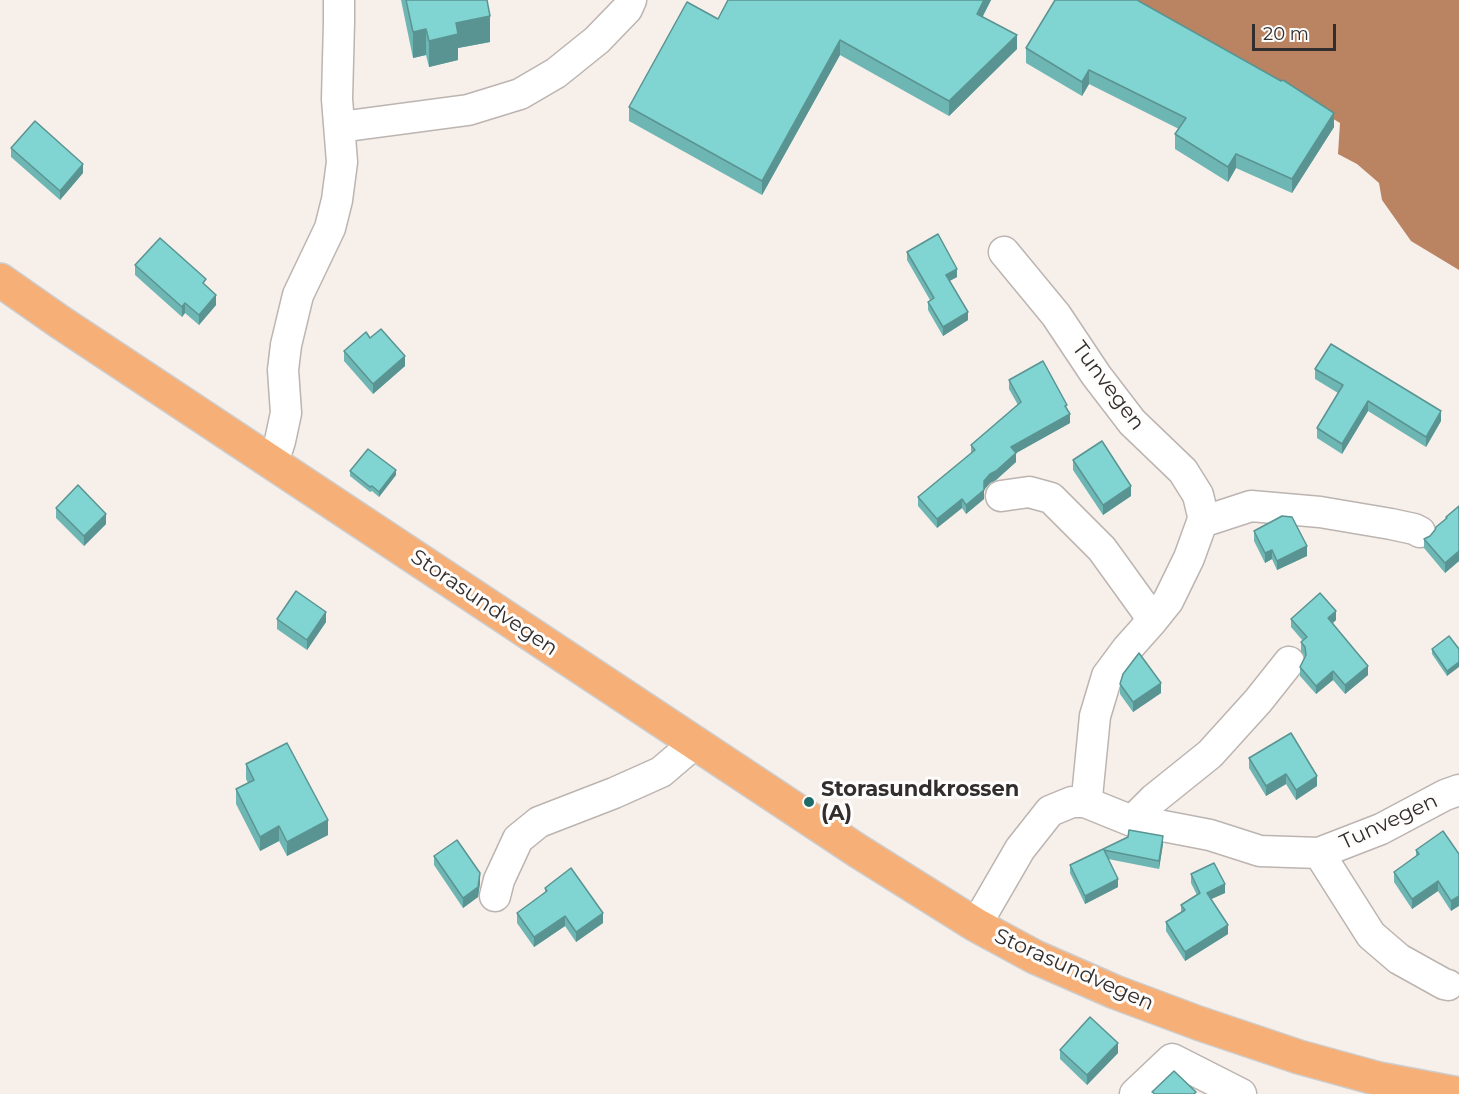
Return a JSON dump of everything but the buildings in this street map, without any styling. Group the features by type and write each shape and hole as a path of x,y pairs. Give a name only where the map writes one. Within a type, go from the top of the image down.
{"main road":[{"name":"Storasundvegen","path":"0,280 858,851 976,925 1035,957 1115,992 1198,1023 1310,1060 1438,1092"}],"street":[{"path":"273,463 286,413 283,370 288,335 298,295 330,228 337,200 342,162 337,99 339,0"},
{"path":"340,127 468,110 520,94 556,73 597,40 627,9 631,0"},
{"name":"Tunvegen","path":"1004,252 1056,315 1096,375 1132,422 1183,471 1198,495 1203,516 1202,522"},
{"path":"1001,496 1029,492 1051,498 1102,549 1152,621"},
{"path":"976,925 1020,849 1050,811 1072,802 1085,802 1095,716 1107,676 1168,601 1189,558 1202,522 1251,506 1320,512 1403,526 1420,532"},
{"path":"1132,821 1154,799 1210,754 1258,701 1289,662"},
{"path":"495,896 499,880 518,839 539,822 661,772 695,743"},
{"name":"Tunvegen","path":"1085,802 1132,821 1210,835 1260,851 1319,853 1381,829 1459,790"},
{"name":"Tunvegen","path":"1319,853 1371,935 1399,959 1448,986"},
{"path":"1135,1094 1172,1059 1241,1094"}],"shaded area":[{"path":"1136,0 1459,0 1459,270 1411,241 1382,200 1379,183 1357,164 1338,154 1340,123"}],"place":[{"name":"Storasundkrossen (A)","path":"809,802"}]}
